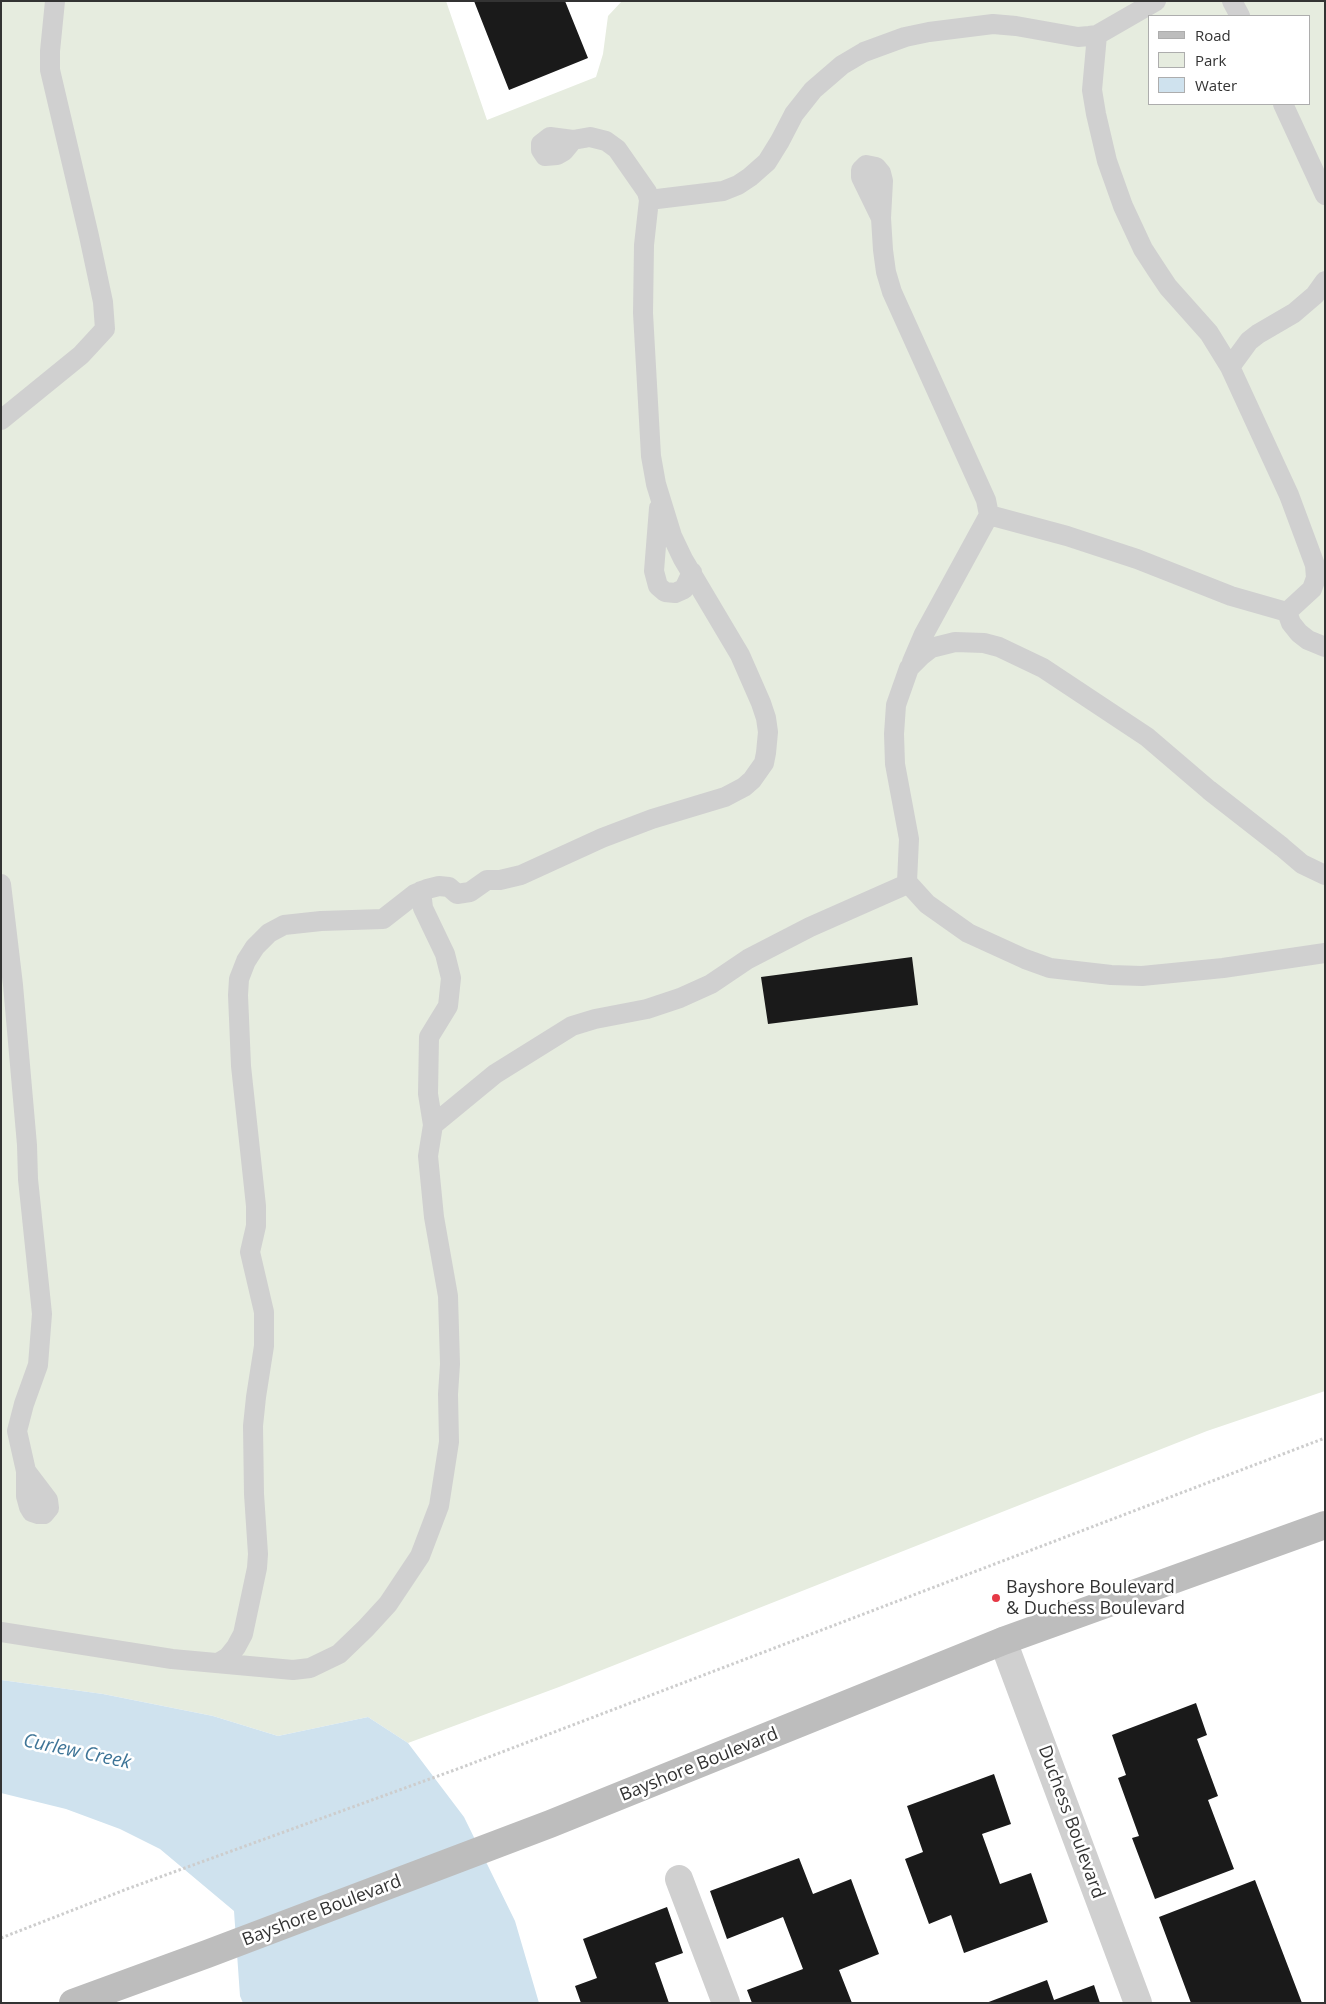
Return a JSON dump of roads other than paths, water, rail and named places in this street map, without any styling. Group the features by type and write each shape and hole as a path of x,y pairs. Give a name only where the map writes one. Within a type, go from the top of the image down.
{"main road":[{"name":"Bayshore Boulevard","path":"73,2003 550,1824 1003,1641 1325,1525"}],"street":[{"name":"Duchess Boulevard","path":"1003,1641 1138,2003"},
{"path":"679,1879 726,2003"}],"lane":[{"path":"1,420 81,354 105,329 103,302 89,236 50,70 55,1"},
{"path":"649,200 723,190 738,185 750,177 767,162 794,114 813,90 831,74 864,52 929,32 993,24 1016,26 1078,38 1096,35 1156,1"},
{"path":"1232,1 1239,15"},
{"path":"1096,35 1092,90 1108,161 1120,199 1143,249 1156,269 1168,287 1209,333 1230,367 1289,495 1314,565 1316,578 1312,589 1287,612"},
{"path":"1283,105 1325,195"},
{"path":"218,1663 228,1657 243,1634 257,1568 258,1554 254,1494 253,1426 264,1346 264,1312 250,1252 256,1226 256,1206 241,1066 238,995 239,979 246,961 255,947 269,933 284,925 321,921 383,920 421,892 440,886 449,887 457,894 470,892 487,880 500,880 521,875 602,838 652,819 725,797 744,787 752,780 764,763 768,743 766,718 740,655 672,536 660,498 651,456 643,314 644,245 649,200 647,192 640,178 617,149 606,141 590,137 573,140"},
{"path":"433,1125 495,1074 572,1026 647,1009 680,998 711,984 748,958 810,927 905,885 907,882 909,839 895,764 894,734 896,705 924,634 989,515 986,500 892,292 886,272 881,218"},
{"path":"1230,367 1249,341 1294,313 1315,295 1325,282"},
{"path":"660,498 654,552 655,580 658,586 665,592 675,593 684,589 692,572"},
{"path":"989,515 1067,536 1136,559 1231,596 1287,612"},
{"path":"1287,612 1291,623 1299,633 1308,640 1325,647"},
{"path":"909,668 931,648 967,641 999,647 1035,664 1141,732 1209,790 1296,858 1325,874"},
{"path":"907,882 927,904 968,933 1050,968 1111,976 1142,976 1223,968 1325,953"},
{"path":"1,884 13,985 27,1145 28,1179 42,1314 38,1365 24,1404 17,1431 26,1471"},
{"path":"1,1632 163,1657 293,1670 310,1668 339,1654 388,1604 420,1556 439,1506 449,1442 448,1394 450,1364 448,1296 434,1217 428,1156 433,1125 428,1094 429,1037 448,1006 451,978 445,954 423,908 421,892"}],"water":[{"name":"Curlew Creek","path":"1,1680 103,1694 213,1716 278,1736 368,1717 408,1743 464,1817 515,1921 539,2003 243,2003 240,1996 234,1911 160,1849 120,1829 66,1809 1,1793"}],"place":[{"name":"Bayshore Boulevard & Duchess Boulevard","path":"996,1598"}]}
